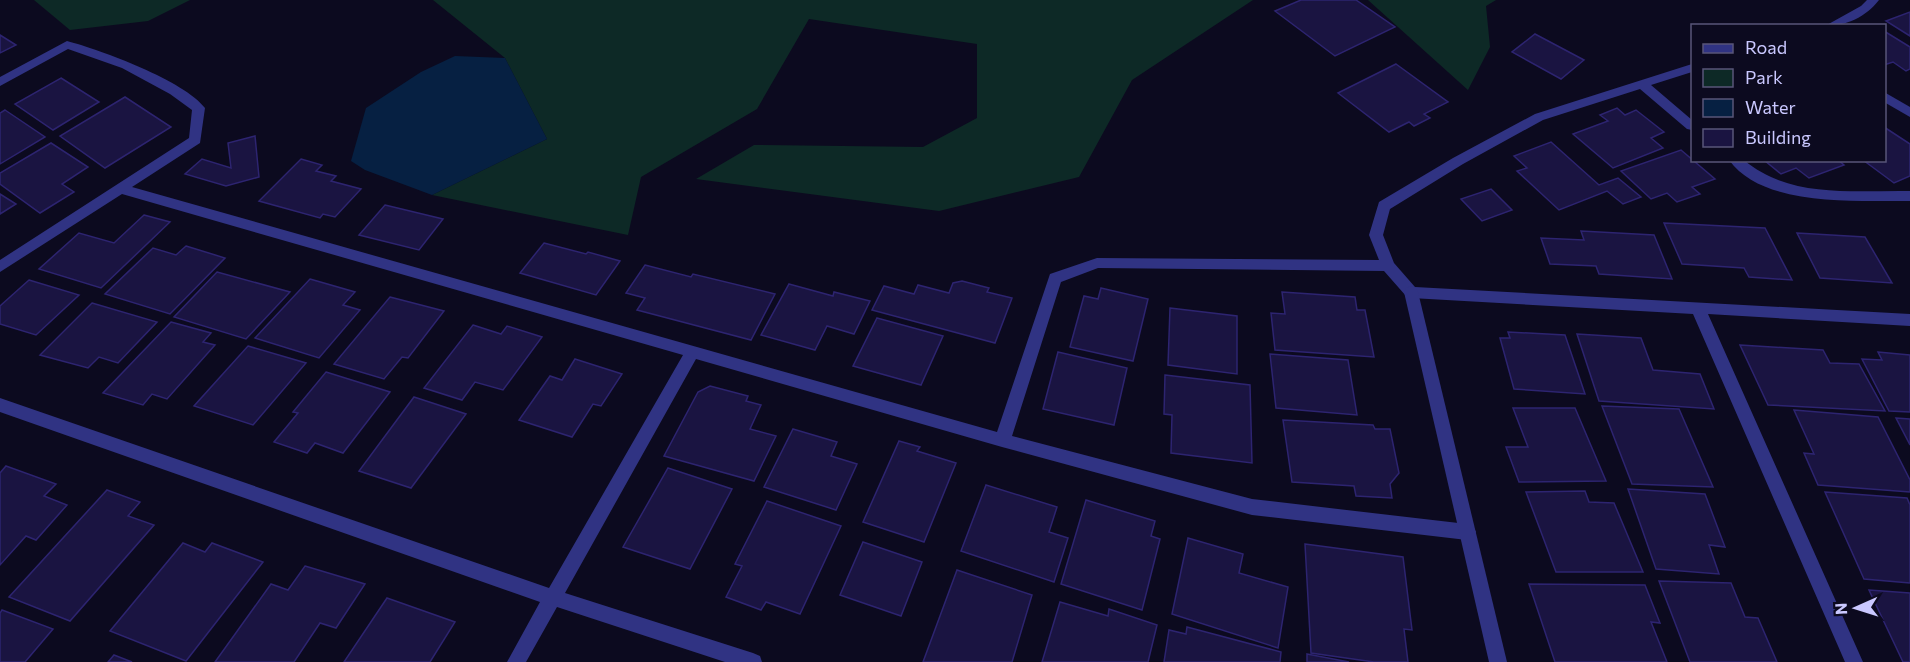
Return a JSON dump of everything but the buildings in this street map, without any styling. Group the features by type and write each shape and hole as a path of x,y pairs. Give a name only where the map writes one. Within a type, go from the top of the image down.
{"street":[{"path":"1835,24 1865,9 1873,0"},
{"path":"0,82 67,45 126,65 174,91 199,108 195,140 0,267"},
{"path":"1498,662 1411,292 1388,266 1376,235 1384,207 1458,161 1539,117 1691,68"},
{"path":"1641,83 1691,125"},
{"path":"1886,97 1910,113"},
{"path":"1737,162 1755,177 1804,194 1910,196"},
{"path":"121,189 1002,440 1252,507 1467,532"},
{"path":"1002,440 1055,278 1097,263 1388,266"},
{"path":"1411,292 1910,320"},
{"path":"1698,308 1854,662"},
{"path":"516,662 693,351"},
{"path":"0,405 551,597 753,662"}],"green space":[{"path":"34,0 190,0 148,21 70,30"},
{"path":"433,0 1253,0 1132,80 1079,177 939,211 696,179 754,145 923,147 977,118 977,44 809,19 757,109 641,177 628,235 432,195 547,139 505,58"},
{"path":"1368,0 1496,0 1486,6 1490,47 1468,90"}],"water":[{"path":"455,56 505,58 547,139 432,195 365,170 351,161 366,108 421,72"}]}
